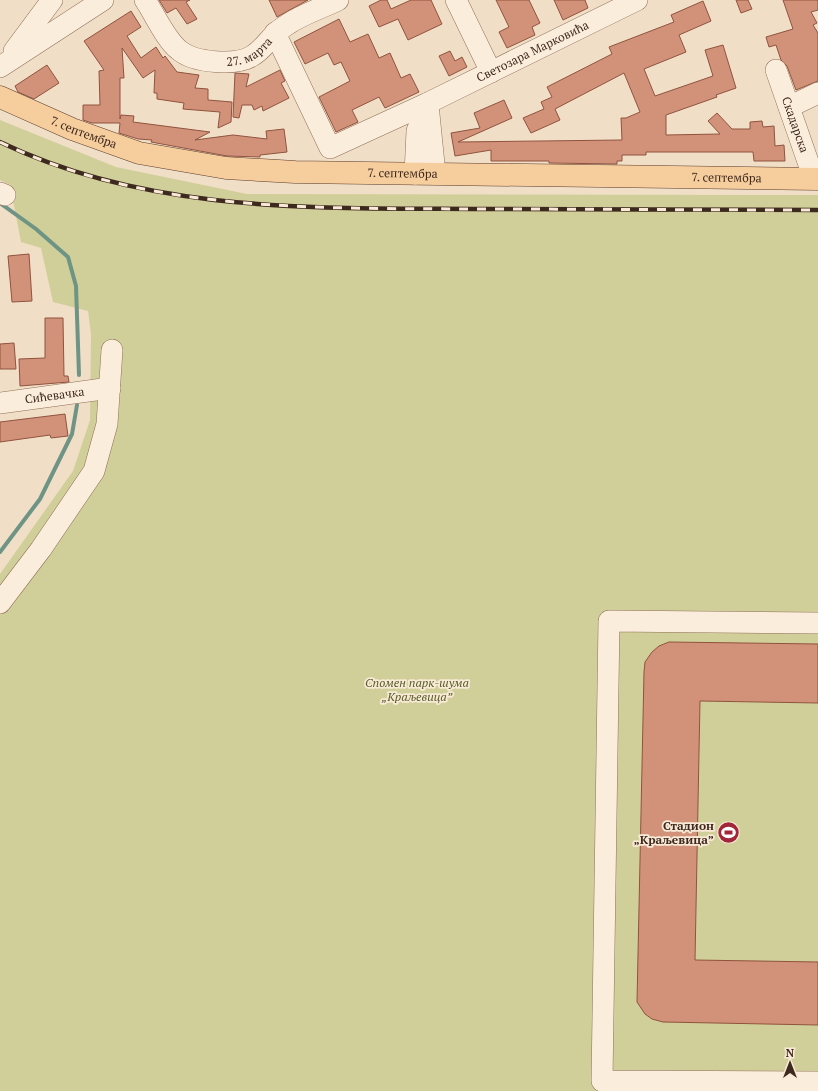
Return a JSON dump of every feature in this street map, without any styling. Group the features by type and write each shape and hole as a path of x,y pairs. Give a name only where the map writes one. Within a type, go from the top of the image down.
{"main road":[{"name":"7. септембра","path":"0,97 72,129 139,153 160,158 226,168 262,171 816,179"}],"street":[{"path":"2,66 52,0"},
{"path":"2,66 103,0"},
{"name":"27. марта","path":"146,0 174,44 189,57 227,62 242,60 252,56 264,47 275,34 330,148"},
{"path":"275,34 290,23 338,0"},
{"path":"456,0 491,72"},
{"name":"Светозара Марковића","path":"330,148 428,103 637,0"},
{"name":"Скадарска","path":"776,70 816,179"},
{"path":"789,107 818,93"},
{"path":"425,174 428,103"},
{"path":"0,603 41,549 94,471 107,424 112,350"},
{"name":"Сићевачка","path":"0,403 110,388"},
{"path":"818,623 609,621 602,1081 783,1087 818,1082"}],"green space":[{"name":"Спомен парк-шума „Краљевица”","path":"0,120 116,167 247,194 818,195 818,1091 0,1091 0,574 73,471 90,420 91,334 88,311 53,302 41,248 21,242 10,185 0,180"}],"building":[{"path":"159,0 190,0 186,2 197,19 187,24 176,8 167,13"},
{"path":"269,0 308,0 277,17"},
{"path":"381,0 387,0 391,9 411,0 431,0 442,24 408,40 398,19 379,27 369,6"},
{"path":"496,0 529,0 540,23 532,27 535,35 507,48 499,32 509,27"},
{"path":"554,0 585,0 588,8 563,20"},
{"path":"736,0 748,0 752,9 741,13"},
{"path":"783,0 818,0 818,10 811,12 817,23 813,25 818,33 818,81 796,90 787,66 781,60 776,45 769,47 766,37 793,29"},
{"path":"703,1 711,21 679,35 686,52 644,69 655,96 713,76 705,50 723,45 736,88 716,95 717,97 666,115 666,135 720,134 708,121 717,113 732,129 750,129 750,122 762,121 763,127 774,126 775,146 784,145 785,161 754,161 753,152 646,152 646,155 622,155 622,161 617,161 617,164 549,163 549,161 491,161 491,150 455,156 451,133 480,128 474,113 504,100 512,118 458,142 622,140 621,118 626,118 640,112 624,73 555,109 560,120 531,133 523,118 544,109 541,102 552,97 547,87 612,54 609,47 674,22 671,15"},
{"path":"131,11 141,27 127,36 141,58 156,47 163,58 165,56 177,72 199,75 195,88 208,89 208,100 232,102 231,122 218,128 220,112 183,109 184,103 157,99 157,93 154,93 155,70 143,78 122,48 124,78 120,78 120,119 121,115 134,116 133,122 210,132 195,140 233,135 267,139 266,131 284,129 287,152 260,155 260,157 227,156 151,142 152,140 138,139 119,133 120,123 92,123 83,120 83,105 100,105 99,71 104,70 84,41"},
{"path":"339,19 350,42 368,34 379,58 390,53 401,78 410,74 419,92 385,108 379,97 352,110 358,122 336,132 319,97 350,81 341,62 334,65 328,53 305,64 294,42"},
{"path":"450,51 455,61 462,57 467,67 449,76 439,56"},
{"path":"47,65 59,83 34,99 18,92 15,86"},
{"path":"280,70 285,81 281,83 289,98 263,111 262,106 254,110 252,105 242,105 239,118 233,117 235,73 249,74 246,87"},
{"path":"29,254 32,301 12,302 8,256"},
{"path":"45,318 63,318 64,376 68,376 69,382 20,386 19,359 45,358"},
{"path":"14,343 16,369 0,369 0,344"},
{"path":"65,414 68,436 51,438 50,435 0,442 0,422"},
{"path":"669,642 818,644 818,703 700,701 695,960 818,962 818,1025 663,1022 652,1019 645,1014 637,1002 644,672 645,662 652,652 659,646"}],"waterway":[{"path":"0,203 36,229 68,257 76,286 79,375"},
{"path":"0,552 40,499 72,434 77,405"}],"railway":[{"path":"0,142 56,165 114,182 172,194 232,202 353,208 818,210"}],"place":[{"name":"Стадион „Краљевица”","path":"729,833"}]}
